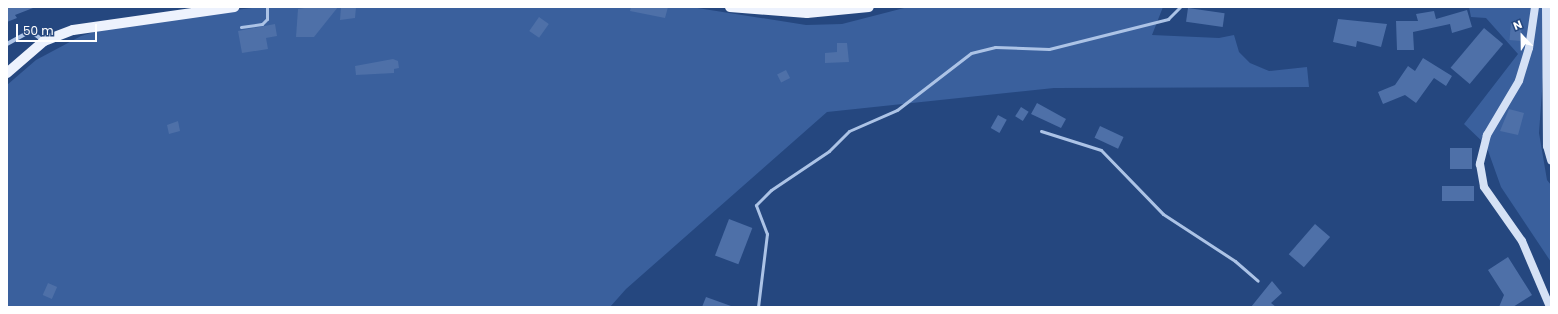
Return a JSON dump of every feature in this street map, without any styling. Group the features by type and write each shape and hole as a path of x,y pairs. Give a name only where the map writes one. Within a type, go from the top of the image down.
{"main road":[{"path":"7,73 44,41 73,30 121,21 234,7"},
{"path":"730,7 806,13 869,7"}],"street":[{"path":"1535,7 1529,48 1519,81 1487,135 1480,164 1484,187 1522,241 1550,307"},
{"path":"1546,7 1547,146 1551,160"},
{"path":"7,44 30,31 44,41"}],"lane":[{"path":"241,28 262,24 268,19 267,7"},
{"path":"758,307 767,234 756,205 771,190 829,151 849,131 897,110 971,53 995,47 1049,50 1168,19 1180,7"},
{"path":"1041,131 1101,150 1163,214 1235,261 1258,282"}],"shaded area":[{"path":"260,7 691,7 806,25 842,24 908,7 1163,7 1152,35 1219,38 1234,35 1239,52 1250,63 1269,71 1307,67 1309,87 1054,88 827,112 626,289 610,307 7,307 7,85 36,60 81,36 120,24"},
{"path":"1469,7 1548,7 1539,133 1547,180 1551,185 1551,262 1501,187 1486,145 1464,124 1518,54 1486,18 1471,17"}],"building":[{"path":"7,7 33,8 15,15 17,18 7,22"},
{"path":"311,7 338,7 314,37 296,37 298,9"},
{"path":"341,7 356,7 355,18 340,20"},
{"path":"631,7 668,7 665,18 630,11"},
{"path":"1188,8 1225,13 1223,27 1186,22"},
{"path":"1467,10 1472,27 1452,33 1450,24 1413,32 1414,50 1397,50 1396,21 1418,21 1416,14 1434,11 1436,19"},
{"path":"539,17 549,24 539,38 529,31"},
{"path":"1338,19 1387,24 1381,47 1357,41 1356,47 1333,42"},
{"path":"1511,23 1522,24 1520,41 1510,40"},
{"path":"275,24 277,36 266,38 268,49 242,53 238,31"},
{"path":"1484,28 1503,44 1470,84 1451,68"},
{"path":"837,43 847,43 849,62 825,63 825,53 837,52"},
{"path":"1423,58 1452,76 1446,86 1434,78 1416,103 1405,95 1383,104 1378,92 1395,85 1408,66 1415,71"},
{"path":"393,59 398,61 399,68 394,69 394,73 356,75 355,66"},
{"path":"786,70 790,78 781,83 777,75"},
{"path":"1037,103 1066,119 1061,128 1031,114"},
{"path":"1021,107 1029,112 1023,121 1015,116"},
{"path":"1509,109 1524,113 1518,135 1500,131"},
{"path":"998,115 1007,120 999,133 991,128"},
{"path":"178,121 180,131 169,134 167,125"},
{"path":"1100,126 1124,137 1118,149 1095,138"},
{"path":"1450,148 1472,148 1472,169 1450,169"},
{"path":"1442,186 1474,186 1474,201 1442,201"},
{"path":"729,219 752,228 738,264 715,255"},
{"path":"1315,224 1330,237 1304,267 1289,254"},
{"path":"1508,257 1532,295 1513,307 1499,307 1504,295 1488,270"},
{"path":"1272,281 1282,293 1271,303 1276,307 1251,307"},
{"path":"48,283 57,287 52,299 43,295"},
{"path":"706,297 731,306 731,307 702,307"}]}
